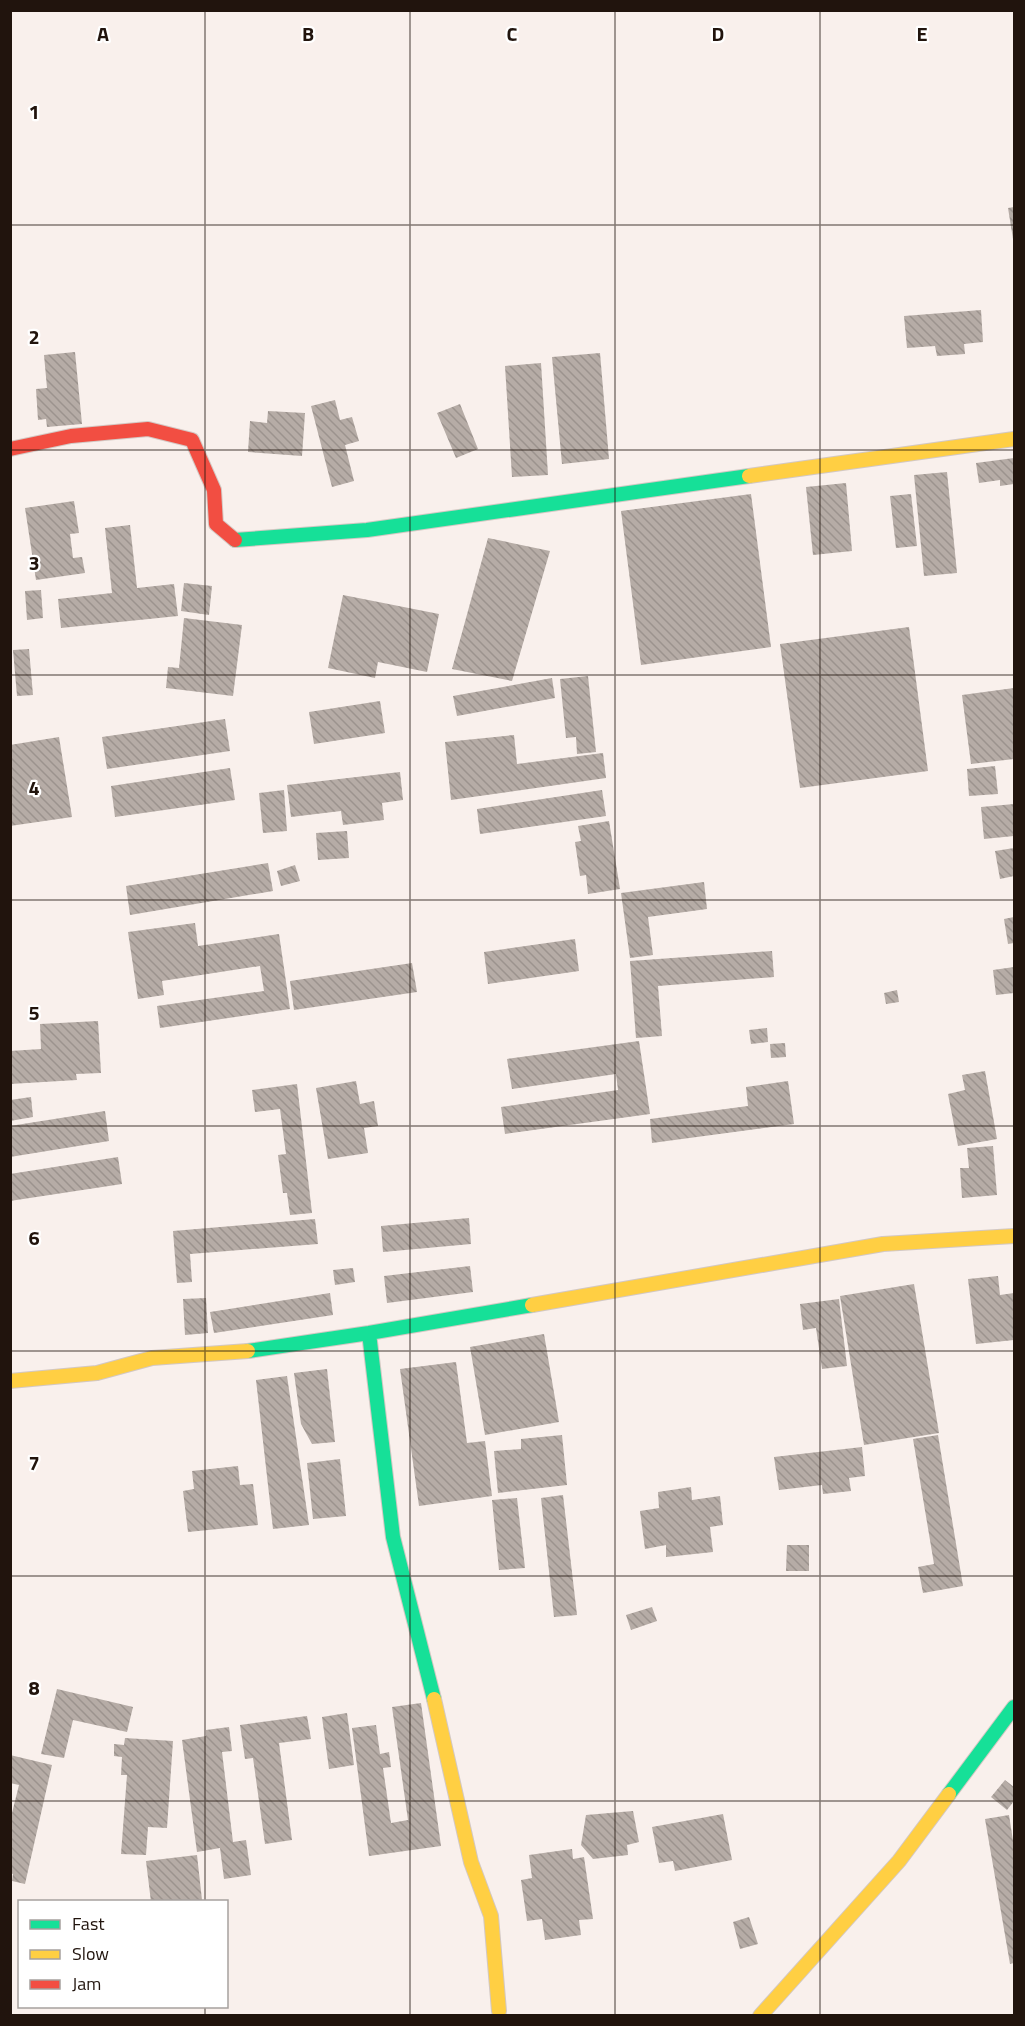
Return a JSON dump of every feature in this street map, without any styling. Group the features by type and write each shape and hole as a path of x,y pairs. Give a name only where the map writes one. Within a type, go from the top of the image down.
{"street":[{"path":"10,448 71,436 148,429 192,440 214,490 216,524 237,541 367,530 1014,438"},
{"path":"10,1381 97,1373 152,1358 262,1350 883,1244 1014,1236"},
{"path":"369,1333 393,1537 430,1681 471,1862 491,1916 499,2011"},
{"path":"760,2016 899,1861 1014,1707"}],"building":[{"path":"1014,207 1014,239 1013,239 1008,208"},
{"path":"981,310 983,342 964,344 965,354 937,356 935,346 907,348 904,316"},
{"path":"75,352 82,424 47,427 46,419 38,420 36,389 47,388 44,355"},
{"path":"600,353 609,459 562,464 552,357"},
{"path":"541,363 548,475 512,477 505,366"},
{"path":"335,400 340,420 352,417 359,441 345,445 354,481 332,487 311,406"},
{"path":"460,404 478,449 456,458 437,413"},
{"path":"268,411 305,413 302,456 248,452 250,421 267,423"},
{"path":"1014,458 1014,484 1000,486 1000,480 979,483 976,463"},
{"path":"947,472 957,573 924,576 914,475"},
{"path":"846,483 852,551 813,555 806,487"},
{"path":"751,494 771,647 641,665 621,511"},
{"path":"911,494 917,546 896,548 890,496"},
{"path":"74,501 79,533 70,534 73,558 82,557 85,573 36,580 25,508"},
{"path":"130,525 137,588 174,584 178,616 61,628 58,599 112,593 105,528"},
{"path":"488,538 550,551 512,681 452,669"},
{"path":"184,583 212,586 209,615 181,611"},
{"path":"41,590 43,618 27,620 25,591"},
{"path":"343,595 439,614 427,672 378,662 375,678 328,668"},
{"path":"184,618 242,625 233,696 166,688 168,667 179,668"},
{"path":"909,627 928,771 800,788 780,644"},
{"path":"29,649 33,695 17,696 13,650"},
{"path":"588,676 596,752 577,754 576,737 566,738 560,679"},
{"path":"552,678 555,698 457,716 453,696"},
{"path":"1014,688 1014,759 971,764 962,695"},
{"path":"380,701 385,733 314,744 309,712"},
{"path":"225,719 230,751 107,769 102,737"},
{"path":"514,735 517,764 603,753 606,778 451,800 445,742"},
{"path":"59,737 72,817 10,826 10,745"},
{"path":"995,766 998,794 969,796 967,769"},
{"path":"230,768 235,800 115,817 111,786"},
{"path":"400,772 403,800 382,803 384,820 343,825 341,811 291,817 287,785"},
{"path":"284,790 287,831 263,833 259,793"},
{"path":"602,790 606,816 480,834 477,809"},
{"path":"1014,804 1014,836 984,839 981,807"},
{"path":"609,821 620,889 588,894 586,875 580,876 575,842 581,841 578,826"},
{"path":"347,831 349,858 318,860 316,833"},
{"path":"1014,848 1014,876 1000,879 995,851"},
{"path":"268,863 273,891 130,915 126,886"},
{"path":"295,865 300,881 281,886 277,871"},
{"path":"704,882 707,909 648,917 653,955 630,958 621,893"},
{"path":"1014,917 1014,943 1008,944 1004,919"},
{"path":"195,923 198,946 279,934 290,1009 160,1028 157,1006 264,991 260,966 162,981 164,995 138,999 128,932"},
{"path":"575,939 579,971 488,984 484,952"},
{"path":"772,951 774,977 658,986 662,1036 636,1038 630,961"},
{"path":"412,963 417,992 294,1010 290,981"},
{"path":"1014,967 1014,993 996,995 993,970"},
{"path":"897,990 899,1002 886,1004 884,993"},
{"path":"98,1021 101,1073 76,1074 77,1080 10,1084 10,1051 41,1049 40,1024"},
{"path":"767,1028 768,1042 751,1044 749,1030"},
{"path":"639,1041 650,1114 505,1134 501,1107 618,1090 616,1074 512,1089 507,1059"},
{"path":"785,1043 786,1057 771,1058 770,1044"},
{"path":"985,1071 997,1139 958,1146 948,1094 965,1090 962,1075"},
{"path":"356,1081 360,1104 374,1101 378,1126 364,1128 368,1153 328,1159 316,1088"},
{"path":"788,1081 794,1124 652,1143 650,1119 748,1106 746,1087"},
{"path":"297,1084 312,1213 290,1215 287,1193 283,1193 278,1155 286,1154 280,1109 255,1112 252,1090"},
{"path":"31,1097 33,1117 10,1121 10,1100"},
{"path":"105,1111 109,1141 10,1157 10,1126"},
{"path":"993,1146 997,1195 962,1198 960,1168 969,1168 967,1148"},
{"path":"118,1157 122,1184 10,1201 10,1174"},
{"path":"469,1218 471,1244 383,1252 381,1226"},
{"path":"315,1219 318,1244 190,1254 192,1282 177,1283 173,1231"},
{"path":"470,1266 473,1292 387,1303 384,1276"},
{"path":"353,1268 355,1282 335,1285 333,1270"},
{"path":"998,1276 1000,1295 1014,1293 1014,1340 976,1344 968,1279"},
{"path":"914,1284 939,1433 864,1445 840,1296"},
{"path":"330,1293 333,1315 214,1333 210,1312"},
{"path":"206,1298 208,1333 185,1335 183,1299"},
{"path":"839,1299 847,1366 822,1369 816,1328 803,1330 800,1304"},
{"path":"544,1334 559,1422 485,1435 470,1347"},
{"path":"456,1362 467,1443 485,1441 492,1496 419,1506 400,1369"},
{"path":"327,1369 335,1442 312,1444 301,1424 294,1373"},
{"path":"287,1376 309,1525 273,1529 256,1380"},
{"path":"562,1435 567,1485 498,1493 494,1451 521,1449 521,1439"},
{"path":"938,1435 963,1586 923,1593 918,1567 934,1564 913,1439"},
{"path":"862,1447 865,1476 849,1478 851,1491 823,1494 822,1485 779,1490 774,1457"},
{"path":"340,1459 346,1516 313,1519 307,1463"},
{"path":"238,1466 240,1485 253,1484 258,1525 188,1532 183,1491 194,1489 192,1471"},
{"path":"691,1487 692,1500 720,1496 723,1525 710,1527 713,1552 666,1557 666,1545 645,1549 640,1511 659,1508 658,1492"},
{"path":"563,1495 577,1615 554,1617 541,1498"},
{"path":"517,1498 525,1568 499,1570 492,1500"},
{"path":"787,1545 809,1545 809,1571 786,1571"},
{"path":"652,1607 657,1621 631,1630 626,1615"},
{"path":"57,1689 133,1707 127,1732 73,1720 64,1758 41,1754"},
{"path":"421,1703 441,1846 369,1856 352,1728 376,1725 380,1754 389,1752 391,1767 383,1768 391,1823 408,1820 392,1707"},
{"path":"347,1713 354,1765 329,1769 322,1717"},
{"path":"307,1716 311,1739 279,1743 292,1840 265,1844 253,1758 245,1759 240,1725"},
{"path":"229,1727 232,1751 222,1752 233,1842 246,1840 251,1875 224,1879 220,1848 197,1852 182,1740 206,1736 206,1730"},
{"path":"125,1738 173,1741 167,1828 148,1827 146,1855 121,1854 127,1775 121,1775 122,1757 114,1756 114,1744 124,1745"},
{"path":"10,1755 52,1765 25,1884 12,1881 13,1874 10,1873 10,1821 19,1785 10,1783"},
{"path":"1005,1780 1014,1787 1014,1801 1007,1810 991,1797"},
{"path":"633,1811 639,1842 627,1845 628,1855 593,1859 581,1845 586,1815"},
{"path":"723,1814 732,1860 675,1871 673,1861 659,1863 652,1827"},
{"path":"1009,1815 1014,1847 1014,1963 1010,1964 985,1819"},
{"path":"572,1849 573,1859 584,1857 593,1919 579,1920 581,1935 545,1940 542,1919 527,1921 521,1880 532,1878 529,1855"},
{"path":"197,1855 202,1900 151,1900 146,1861"},
{"path":"749,1917 758,1944 740,1949 733,1922"}],"traffic: fast":[{"path":"235,540 367,530 749,476"},
{"path":"248,1351 532,1305"},
{"path":"369,1333 393,1537 434,1699"},
{"path":"949,1794 1014,1707"}],"traffic: slow":[{"path":"749,476 1014,439"},
{"path":"532,1305 883,1244 1014,1236"},
{"path":"10,1381 97,1373 152,1358 248,1351"},
{"path":"434,1699 471,1862 491,1916 499,2011"},
{"path":"760,2016 899,1861 949,1794"}],"traffic: jam":[{"path":"10,449 71,436 148,429 192,440 214,490 216,524 235,540"}]}
